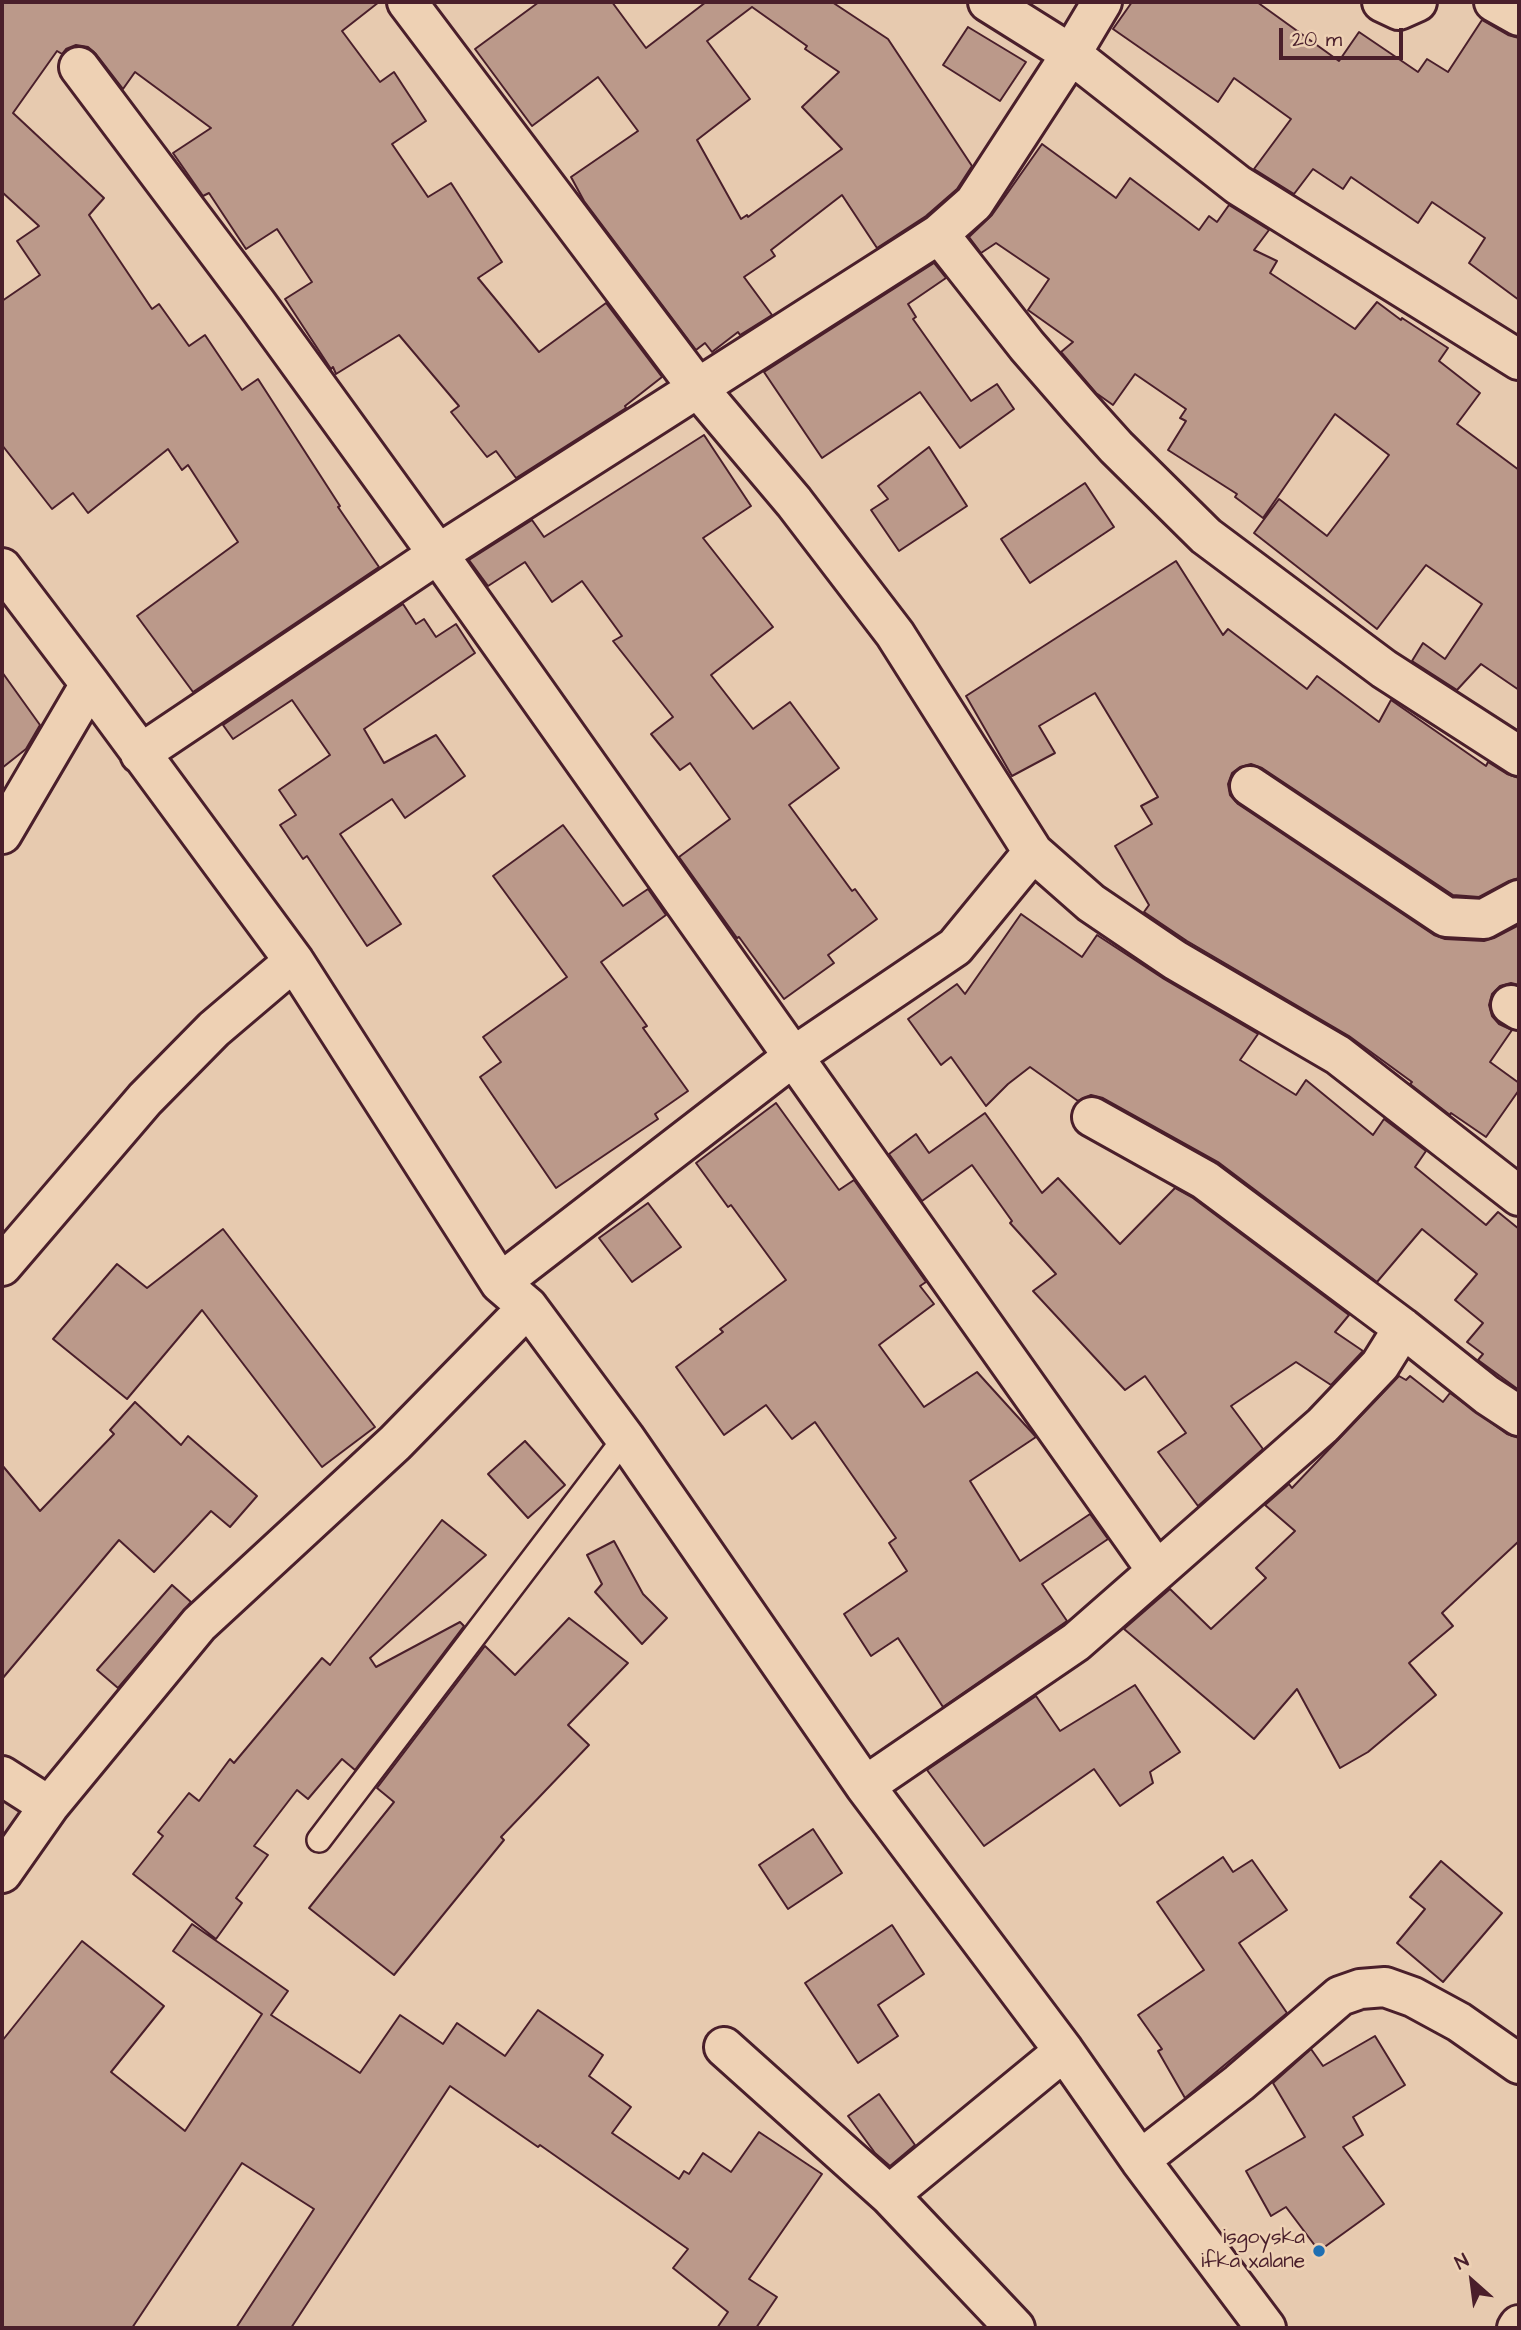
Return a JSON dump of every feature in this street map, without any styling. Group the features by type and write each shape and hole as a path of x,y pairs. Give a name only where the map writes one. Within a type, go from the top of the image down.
{"street":[{"path":"407,2 696,387 794,502 895,634 1033,852 1091,903 1175,960 1338,1055 1519,1196"},
{"path":"988,2 1071,54 1238,184 1519,360"},
{"path":"141,754 438,554 939,234 974,202 1102,2"},
{"path":"1382,2 1399,10 1417,2"},
{"path":"1494,2 1519,16"},
{"path":"79,67 257,304 438,554 1157,1572"},
{"path":"939,234 1027,346 1080,407 1116,447 1206,536 1384,669 1519,757"},
{"path":"2,568 294,961 500,1283 528,1307 625,1438 865,1786 1266,2328"},
{"path":"2,834 90,684"},
{"path":"1250,786 1446,917 1483,919 1519,900"},
{"path":"500,1283 794,1056 955,947 1033,852"},
{"path":"2,1266 145,1099 214,1029 294,961"},
{"path":"1092,1117 1205,1181 1403,1328 1487,1395 1519,1416"},
{"path":"2,1872 49,1806 199,1624 395,1443 528,1307"},
{"path":"865,1786 1076,1642 1323,1425 1380,1365 1403,1328"},
{"path":"2,1776 49,1806"},
{"path":"1140,2160 1239,2083 1339,1996 1360,1989 1385,1987 1413,1997 1458,2022 1519,2064"},
{"path":"724,2047 889,2195 1015,2328"},
{"path":"889,2195 1063,2051"}],"lane":[{"path":"319,1840 625,1438"}],"shaded area":[{"path":"2,1789 32,1808 2,1845"}],"building":[{"path":"2,2 379,2 342,31 380,82 394,72 426,121 392,144 428,197 451,183 502,262 478,278 539,352 606,303 662,377 625,406 626,408 516,478 496,451 487,457 451,412 459,406 399,335 336,374 333,367 331,369 285,299 312,282 277,229 246,249 209,193 203,196 173,153 211,128 135,72 123,89 88,47 76,45 62,54 57,51 13,113 104,198 89,215 152,309 159,304 189,346 205,335 242,390 258,379 379,567 193,692 137,616 238,542 188,465 182,470 168,449 88,513 73,493 52,509 2,445 2,301 40,275 17,241 39,226 2,192"},
{"path":"539,2 612,2 646,48 706,2 832,2 888,39 972,166 957,189 926,216 877,248 842,195 771,250 775,256 744,277 772,315 740,335 738,332 712,352 705,343 696,350 584,201 571,177 638,131 598,77 532,126 475,49","holes":["752,7 807,46 805,49 839,72 802,107 842,149 748,217 747,215 741,219 697,140 750,99 707,41"]},
{"path":"1132,2 1257,2 1339,61 1359,32 1418,72 1427,59 1448,72 1482,20 1508,35 1519,38 1519,300 1469,263 1485,238 1432,202 1418,223 1351,177 1343,189 1313,169 1294,194 1254,169 1291,119 1234,78 1218,102 1113,29"},
{"path":"968,27 1026,62 1000,101 943,65"},
{"path":"1042,144 1116,198 1130,178 1199,230 1209,216 1217,222 1229,205 1269,230 1254,250 1277,261 1270,273 1355,329 1377,302 1448,348 1439,361 1480,393 1457,424 1519,470 1519,690 1481,664 1457,690 1412,661 1423,643 1445,659 1482,604 1426,565 1377,629 1254,533 1279,499 1327,536 1389,455 1335,414 1263,518 1235,497 1237,494 1168,450 1186,421 1180,418 1186,409 1135,374 1113,405 1096,393 1061,352 1073,342 1028,310 1049,279 996,243 981,253 969,237 992,215"},
{"path":"934,263 946,278 908,304 916,317 913,319 971,401 997,384 1014,409 960,448 920,392 822,458 764,372"},
{"path":"704,435 751,506 703,538 773,627 711,675 753,729 790,702 839,768 789,805 852,891 855,889 877,919 828,955 834,963 784,999 679,857 730,819 690,763 680,770 651,734 673,717 613,641 622,636 582,581 552,602 525,562 488,586 469,560 532,520 544,537"},
{"path":"929,447 967,506 899,551 871,510 888,499 878,486"},
{"path":"1085,483 1114,527 1030,583 1001,539"},
{"path":"1176,561 1223,635 1228,629 1307,689 1317,676 1379,722 1391,700 1486,766 1488,762 1519,778 1519,878 1479,897 1453,895 1262,768 1251,764 1240,767 1232,773 1228,784 1230,795 1238,804 1434,935 1445,939 1484,941 1519,925 1519,985 1511,983 1500,986 1492,994 1489,1005 1492,1016 1499,1024 1512,1030 1490,1062 1519,1083 1519,1090 1486,1137 1451,1113 1450,1115 1410,1084 1412,1082 1349,1036 1187,941 1144,912 1149,905 1115,846 1152,824 1141,806 1158,797 1095,693 1039,726 1055,753 1012,776 966,696"},
{"path":"403,604 416,624 424,619 436,637 456,624 475,653 364,729 384,763 436,735 465,776 405,818 392,799 340,834 401,924 367,946 307,856 303,859 280,825 296,815 279,790 330,755 292,700 233,739 223,725"},
{"path":"2,672 40,725 26,749 2,768"},
{"path":"563,825 623,906 648,889 666,915 601,962 647,1026 643,1028 688,1091 655,1114 658,1119 556,1188 480,1077 501,1062 483,1037 567,977 493,876"},
{"path":"1021,914 1082,957 1097,935 1164,979 1258,1034 1240,1060 1296,1095 1306,1080 1373,1135 1384,1119 1426,1151 1415,1167 1486,1225 1498,1212 1519,1229 1519,1390 1478,1360 1483,1354 1467,1342 1483,1323 1455,1300 1477,1274 1422,1229 1377,1282 1218,1162 1103,1098 1091,1095 1078,1101 1030,1067 986,1106 951,1057 941,1065 908,1019 957,984 965,994"},
{"path":"776,1103 839,1190 854,1180 926,1282 920,1286 934,1304 879,1345 924,1407 977,1372 1036,1437 970,1481 1020,1561 1090,1514 1108,1539 1042,1584 1067,1621 943,1707 898,1638 871,1656 844,1614 907,1571 889,1543 896,1538 815,1422 792,1439 766,1405 724,1435 676,1367 723,1332 720,1329 786,1280 731,1205 728,1207 696,1163"},
{"path":"985,1113 1042,1193 1058,1178 1120,1244 1175,1188 1193,1198 1349,1315 1335,1332 1363,1351 1331,1385 1296,1362 1231,1406 1263,1449 1198,1506 1158,1452 1186,1433 1145,1376 1125,1390 1033,1291 1056,1274 1010,1223 1012,1221 972,1165 922,1201 889,1154 916,1134 929,1153"},
{"path":"648,1203 681,1247 632,1282 599,1238"},
{"path":"223,1229 375,1427 322,1467 202,1310 127,1399 53,1339 117,1264 147,1288"},
{"path":"1399,1376 1406,1380 1410,1376 1443,1402 1450,1393 1507,1434 1519,1438 1519,1541 1442,1613 1453,1626 1409,1663 1436,1695 1368,1752 1340,1768 1297,1689 1254,1739 1124,1629 1170,1589 1211,1629 1266,1578 1256,1568 1295,1531 1265,1505 1289,1484 1292,1488"},
{"path":"135,1402 181,1445 188,1436 257,1496 230,1527 211,1511 154,1572 119,1540 2,1679 2,1465 40,1511 114,1434 110,1430"},
{"path":"525,1441 565,1485 528,1518 488,1474"},
{"path":"442,1520 486,1555 370,1658 376,1667 460,1622 464,1626 355,1770 342,1759 308,1799 297,1790 254,1846 268,1855 236,1898 242,1903 216,1939 133,1874 163,1836 158,1832 189,1793 199,1801 230,1759 234,1763 322,1658 330,1665"},
{"path":"614,1541 643,1594 667,1618 642,1644 595,1592 602,1584 587,1555"},
{"path":"172,1585 191,1602 118,1688 97,1670"},
{"path":"569,1618 628,1663 568,1725 589,1745 501,1837 504,1840 394,1975 309,1908 394,1802 377,1788 485,1646 515,1675"},
{"path":"1135,1685 1180,1752 1150,1772 1153,1783 1120,1806 1094,1769 984,1846 927,1770 1036,1696 1060,1731"},
{"path":"813,1829 842,1873 788,1909 759,1865"},
{"path":"1223,1857 1233,1872 1252,1860 1287,1910 1239,1943 1287,2013 1185,2098 1158,2051 1162,2049 1138,2015 1204,1970 1157,1902"},
{"path":"1441,1861 1502,1913 1443,1982 1397,1943 1425,1909 1410,1897"},
{"path":"192,1924 288,1991 271,2015 360,2073 400,2015 443,2044 457,2023 505,2056 538,2010 603,2055 589,2076 631,2107 612,2133 679,2179 684,2171 689,2174 703,2153 731,2172 759,2132 822,2174 749,2279 777,2297 756,2328 717,2328 728,2312 673,2268 688,2249 540,2145 538,2147 450,2086 291,2328 236,2328 314,2209 242,2163 132,2328 2,2328 2,2041 82,1941 164,2006 111,2072 185,2131 262,2014 173,1951"},
{"path":"892,1925 924,1974 878,2005 898,2036 858,2063 805,1983"},
{"path":"1375,2036 1405,2085 1353,2117 1363,2135 1343,2147 1384,2204 1319,2251 1286,2207 1271,2216 1246,2171 1305,2137 1273,2083 1311,2049 1323,2066"},
{"path":"879,2094 915,2145 890,2166 875,2153 848,2116"}],"place":[{"name":"isgoyska ifka xalane","path":"1319,2251"}]}
